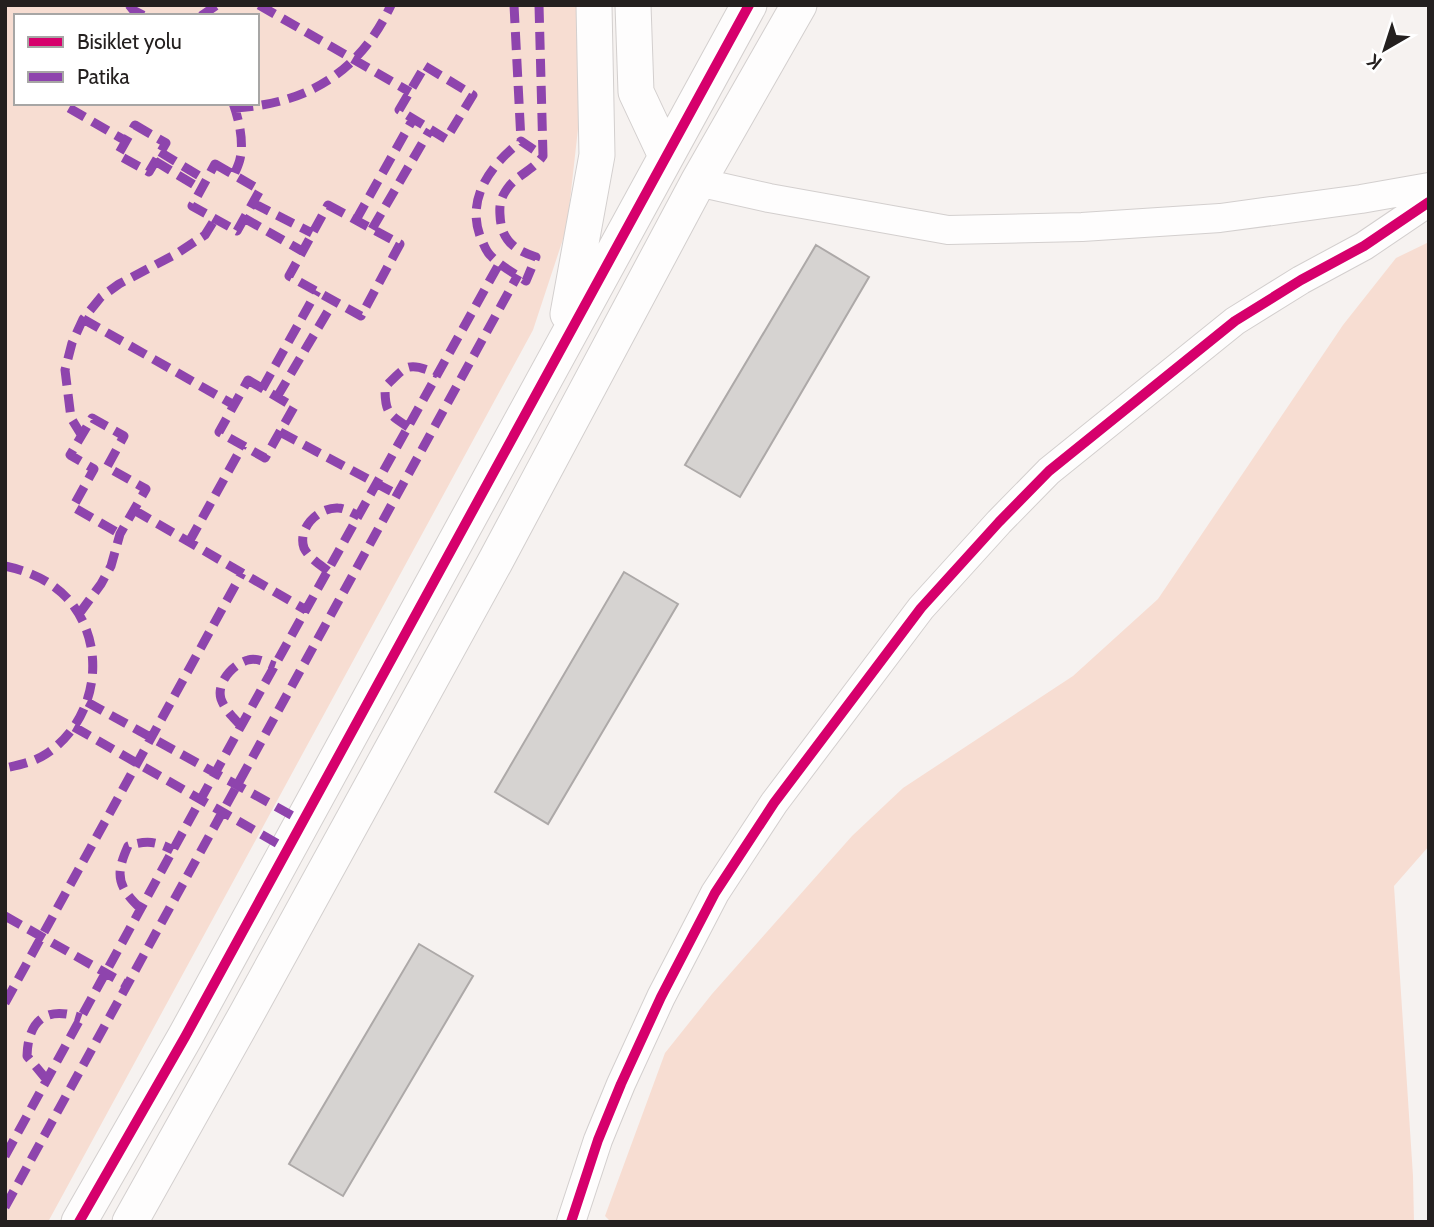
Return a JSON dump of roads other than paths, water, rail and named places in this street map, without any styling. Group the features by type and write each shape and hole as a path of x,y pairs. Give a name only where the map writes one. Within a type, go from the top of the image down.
{"street":[{"path":"563,344 597,155 594,5"},
{"path":"632,5 636,92 666,156"},
{"path":"79,1222 185,1037 749,5"},
{"path":"130,1222 482,587 698,181 799,5"},
{"path":"698,181 769,198 948,230 1082,227 1220,218 1429,187"},
{"path":"571,1222 598,1140 621,1084 661,997 715,893 774,803 921,608 1049,471 1225,330 1301,280 1364,246 1429,202"}]}
